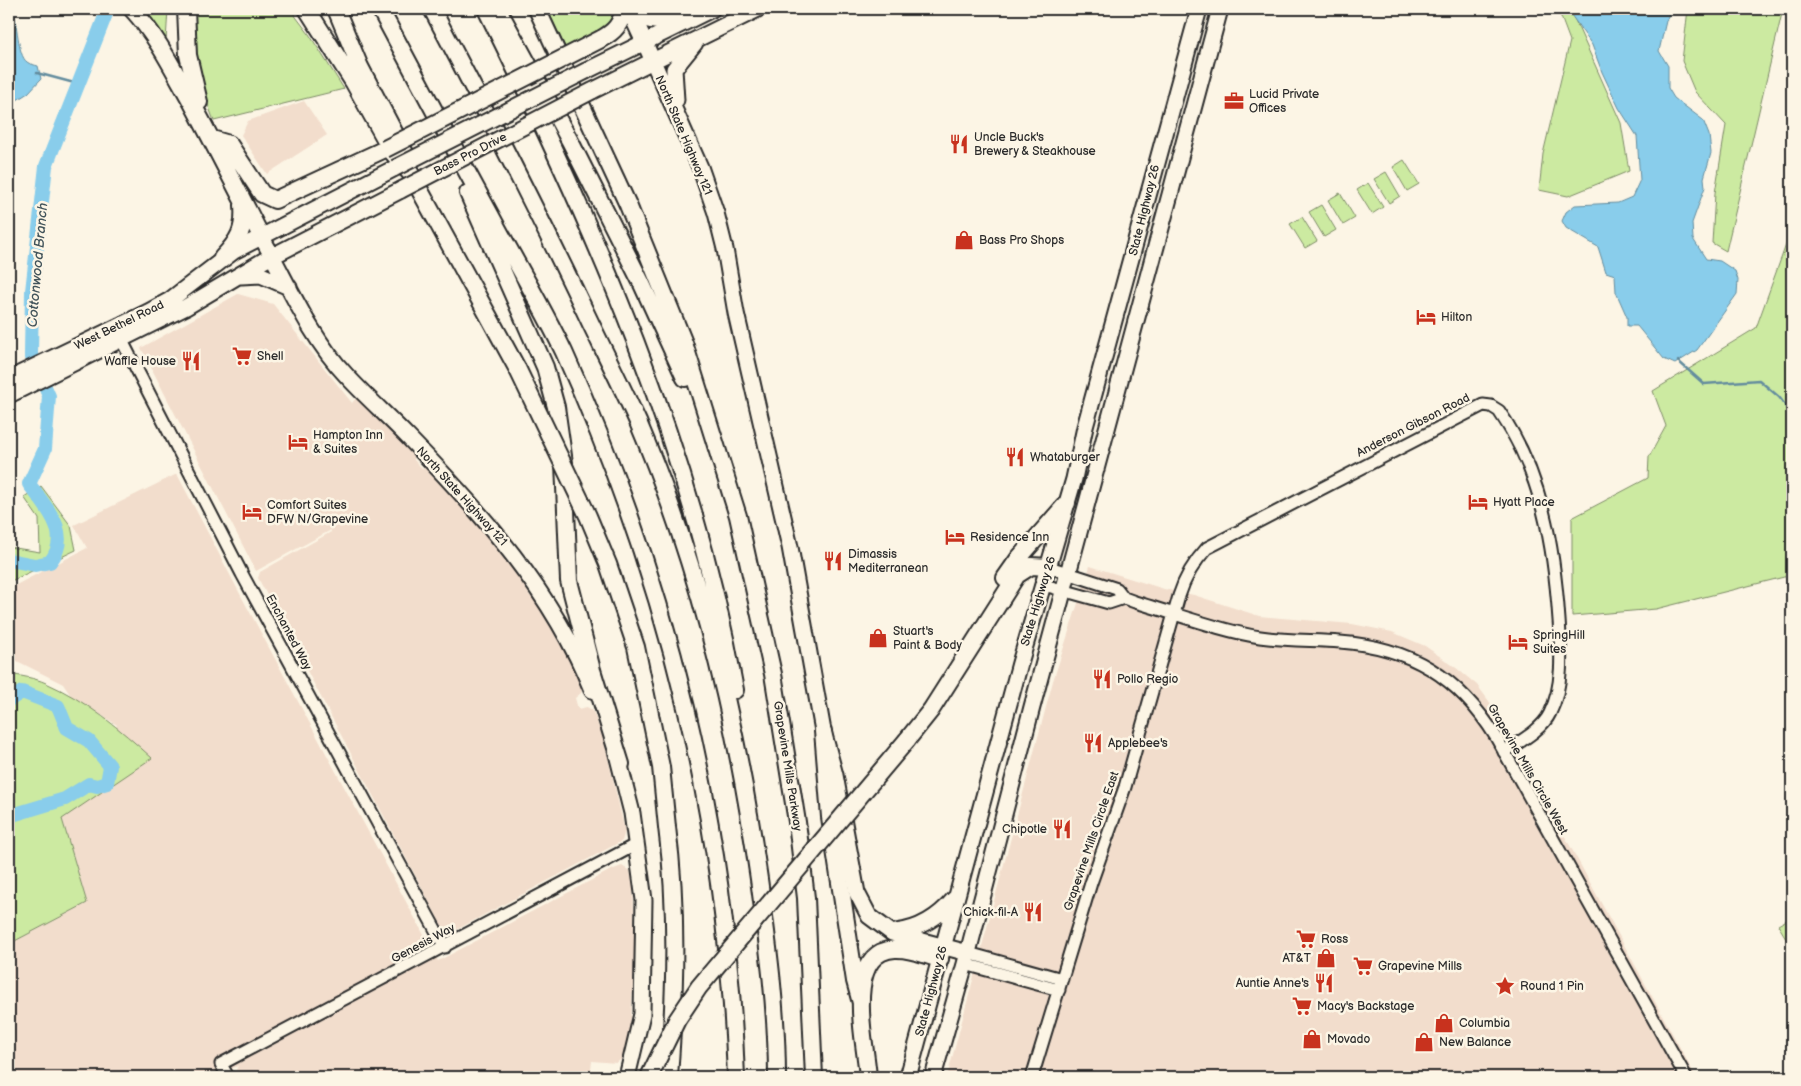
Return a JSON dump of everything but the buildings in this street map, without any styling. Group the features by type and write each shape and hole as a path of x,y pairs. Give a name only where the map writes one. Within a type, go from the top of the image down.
{"highway":[{"path":"186,9 188,55 199,102 211,136 229,144 262,194 276,200 385,149 601,39 614,30 621,22 627,9"},
{"path":"307,9 354,83 394,153 411,174 518,370 588,516 608,564 636,646 661,766 672,868 675,944 668,1077"},
{"path":"336,9 360,67 404,149 411,174"},
{"path":"380,9 562,348 615,473 669,636 690,717 713,839 725,916 736,1077"},
{"path":"432,9 532,200 638,422 674,520 722,680 741,767 769,950 777,1077"},
{"path":"443,9 465,53 476,93"},
{"path":"486,9 535,107 591,230 626,315 666,424 698,531 729,653 741,722 741,767"},
{"path":"498,9 570,141 641,282 680,364 719,461"},
{"path":"537,9 628,205 684,343 719,461"},
{"path":"627,9 655,22 662,21 687,9"},
{"path":"627,9 644,40"},
{"path":"135,12 161,47 211,136 261,236"},
{"path":"466,171 468,197 545,367 556,407 564,464 569,581 584,642 620,764"},
{"path":"222,258 232,247 243,228 242,198"},
{"name":"Grapevine Mills Parkway","path":"719,461 738,516 773,674 796,813 806,898 814,1077"},
{"path":"976,638 1011,568 1067,503"},
{"path":"649,1077 677,1020 699,987 931,710 1017,575 1031,566 1048,567"},
{"path":"823,731 830,817 855,981 861,1003"},
{"path":"868,1077 861,1003 863,974 870,962 882,952 902,949 941,953"}],"main road":[{"name":"Bass Pro Drive","path":"222,258 261,236 644,40 712,9"},
{"name":"Bass Pro Drive","path":"186,307 272,256 592,91 758,9"},
{"name":"State Highway 26","path":"908,1077 1020,663 1067,503 1092,400 1198,9"},
{"name":"State Highway 26","path":"932,1077 967,958 1220,9"},
{"path":"1194,26 1214,31"},
{"path":"679,116 674,89 674,69 688,49 701,37"},
{"name":"North State Highway 121","path":"644,40 679,116 716,213 725,248 736,313 790,547 823,731 835,776 857,893 869,916 892,933"},
{"name":"North State Highway 121","path":"261,236 310,326 345,375 409,437 498,533 538,590 576,654 620,764 632,813 644,900 642,1014 626,1077"},
{"path":"1116,397 1111,378 1137,283 1134,250"},
{"name":"West Bethel Road","path":"118,333 170,300 222,258"},
{"path":"237,276 262,275 289,287"},
{"name":"West Bethel Road","path":"10,386 118,333 186,307"},
{"path":"1092,400 1104,410 1092,465 1094,482"},
{"path":"892,933 906,931 926,923 944,911 956,897"},
{"path":"892,933 941,953 967,958"}],"street":[{"name":"Enchanted Way","path":"118,333 242,574 445,948"},
{"name":"Anderson Gibson Road","path":"1174,613 1185,578 1195,561 1208,548 1471,409 1483,405 1491,406 1505,419 1532,474 1550,530 1555,566 1560,635 1561,664 1557,693 1550,714 1536,730 1504,752"},
{"path":"1044,585 1109,603 1124,598 1116,589 1048,567"},
{"name":"Grapevine Mills Circle West","path":"1124,598 1258,636 1342,642 1382,649 1416,660 1443,677 1472,703 1486,720 1686,1077"},
{"name":"Grapevine Mills Circle East","path":"1032,1077 1090,883 1125,787 1174,613"},
{"name":"Genesis Way","path":"228,1077 221,1064 445,948 636,844"},
{"path":"967,958 1062,979"},
{"path":"967,958 1058,990"}],"shaded area":[{"path":"304,101 327,135 267,174 241,135 248,121"},
{"path":"238,294 273,304 352,403 357,397 414,451 414,460 422,468 430,467 436,470 524,579 524,585 530,596 540,600 583,683 581,693 575,698 578,709 587,707 593,711 604,740 625,831 622,841 454,931 446,931 442,926 258,578 260,572 331,532 331,530 256,571 141,348"},
{"path":"177,474 438,961 611,870 622,866 630,871 633,883 635,950 631,1018 625,1057 616,1063 592,1061 591,1070 613,1071 617,1077 237,1077 236,1070 238,1066 209,1077 9,1077 9,944 87,903 62,818 117,725 71,696 63,684 11,658 14,586 87,548 74,525"},
{"path":"1090,566 1164,589 1194,595 1259,616 1352,624 1392,632 1425,646 1477,685 1506,724 1526,765 1696,1077 947,1077 1053,681"}],"green space":[{"path":"137,9 168,9 166,41"},
{"path":"193,9 290,9 309,34 344,89 214,121 194,67"},
{"path":"547,9 616,9 609,27 566,49"},
{"path":"1558,9 1570,9 1621,123 1629,171 1568,196 1539,190 1543,154 1570,41"},
{"path":"1688,9 1783,9 1726,251 1712,243 1715,193 1726,125 1695,92 1682,61"},
{"path":"1404,160 1419,184 1407,191 1393,167"},
{"path":"1386,172 1400,196 1389,203 1374,179"},
{"path":"1368,183 1383,207 1372,214 1357,190"},
{"path":"1340,193 1355,218 1343,225 1328,200"},
{"path":"1321,205 1336,230 1324,237 1309,212"},
{"path":"1302,217 1317,241 1305,248 1290,224"},
{"path":"1792,228 1792,575 1656,609 1572,616 1572,518 1648,478 1649,457 1666,426 1653,391 1756,328"},
{"path":"41,486 71,526 76,550 9,582 9,547 40,552 39,519 24,497"},
{"path":"9,674 42,681 75,698 115,726 152,758 62,819 87,903 9,944"},
{"path":"1792,917 1792,948 1778,925"}],"water":[{"path":"9,9 12,9 14,14 21,52 28,63 38,66 41,79 28,93 9,105"},
{"path":"1567,9 1671,9 1666,21 1659,51 1668,66 1668,88 1674,98 1703,120 1709,135 1711,153 1704,178 1705,187 1692,223 1693,239 1706,259 1720,261 1735,271 1738,280 1737,294 1697,350 1675,364 1664,359 1637,326 1627,326 1627,317 1616,292 1615,275 1606,272 1598,247 1566,228 1562,221 1566,212 1575,205 1618,203 1632,197 1640,180 1637,136 1619,108 1592,45"}],"waterway":[{"name":"Cottonwood Branch","path":"9,560 35,565 50,562 56,552 59,541 58,531 49,511 29,484 45,449 49,396 31,355 32,291 46,166 108,9"},
{"path":"37,73 78,84"},
{"path":"1678,361 1704,384 1759,380 1779,397 1792,414"},
{"name":"Cottonwood Branch","path":"9,700 22,692 58,706 67,728 89,741 110,766 107,783 97,786 89,784 65,799 9,816"}],"place":[{"name":"Lucid Private Offices","path":"1234,101"},
{"name":"Uncle Buck's Brewery & Steakhouse","path":"959,144"},
{"name":"Bass Pro Shops","path":"964,240"},
{"name":"Hilton","path":"1426,317"},
{"name":"Shell","path":"242,356"},
{"name":"Waffle House","path":"191,361"},
{"name":"Hampton Inn & Suites","path":"298,442"},
{"name":"Whataburger","path":"1015,457"},
{"name":"Hyatt Place","path":"1478,502"},
{"name":"Comfort Suites DFW N/Grapevine","path":"252,512"},
{"name":"Residence Inn","path":"955,537"},
{"name":"Dimassis Mediterranean","path":"833,561"},
{"name":"Stuart's Paint & Body","path":"878,638"},
{"name":"SpringHill Suites","path":"1518,642"},
{"name":"Pollo Regio","path":"1102,679"},
{"name":"Applebee's","path":"1093,743"},
{"name":"Chipotle","path":"1062,829"},
{"name":"Chick-fil-A","path":"1033,912"},
{"name":"Ross","path":"1306,939"},
{"name":"AT&T","path":"1326,958"},
{"name":"Grapevine Mills","path":"1363,966"},
{"name":"Auntie Anne's","path":"1324,983"},
{"name":"Round 1 Pin","path":"1505,986"},
{"name":"Macy's Backstage","path":"1302,1006"},
{"name":"Columbia","path":"1444,1023"},
{"name":"Movado","path":"1312,1039"},
{"name":"New Balance","path":"1424,1042"}]}
